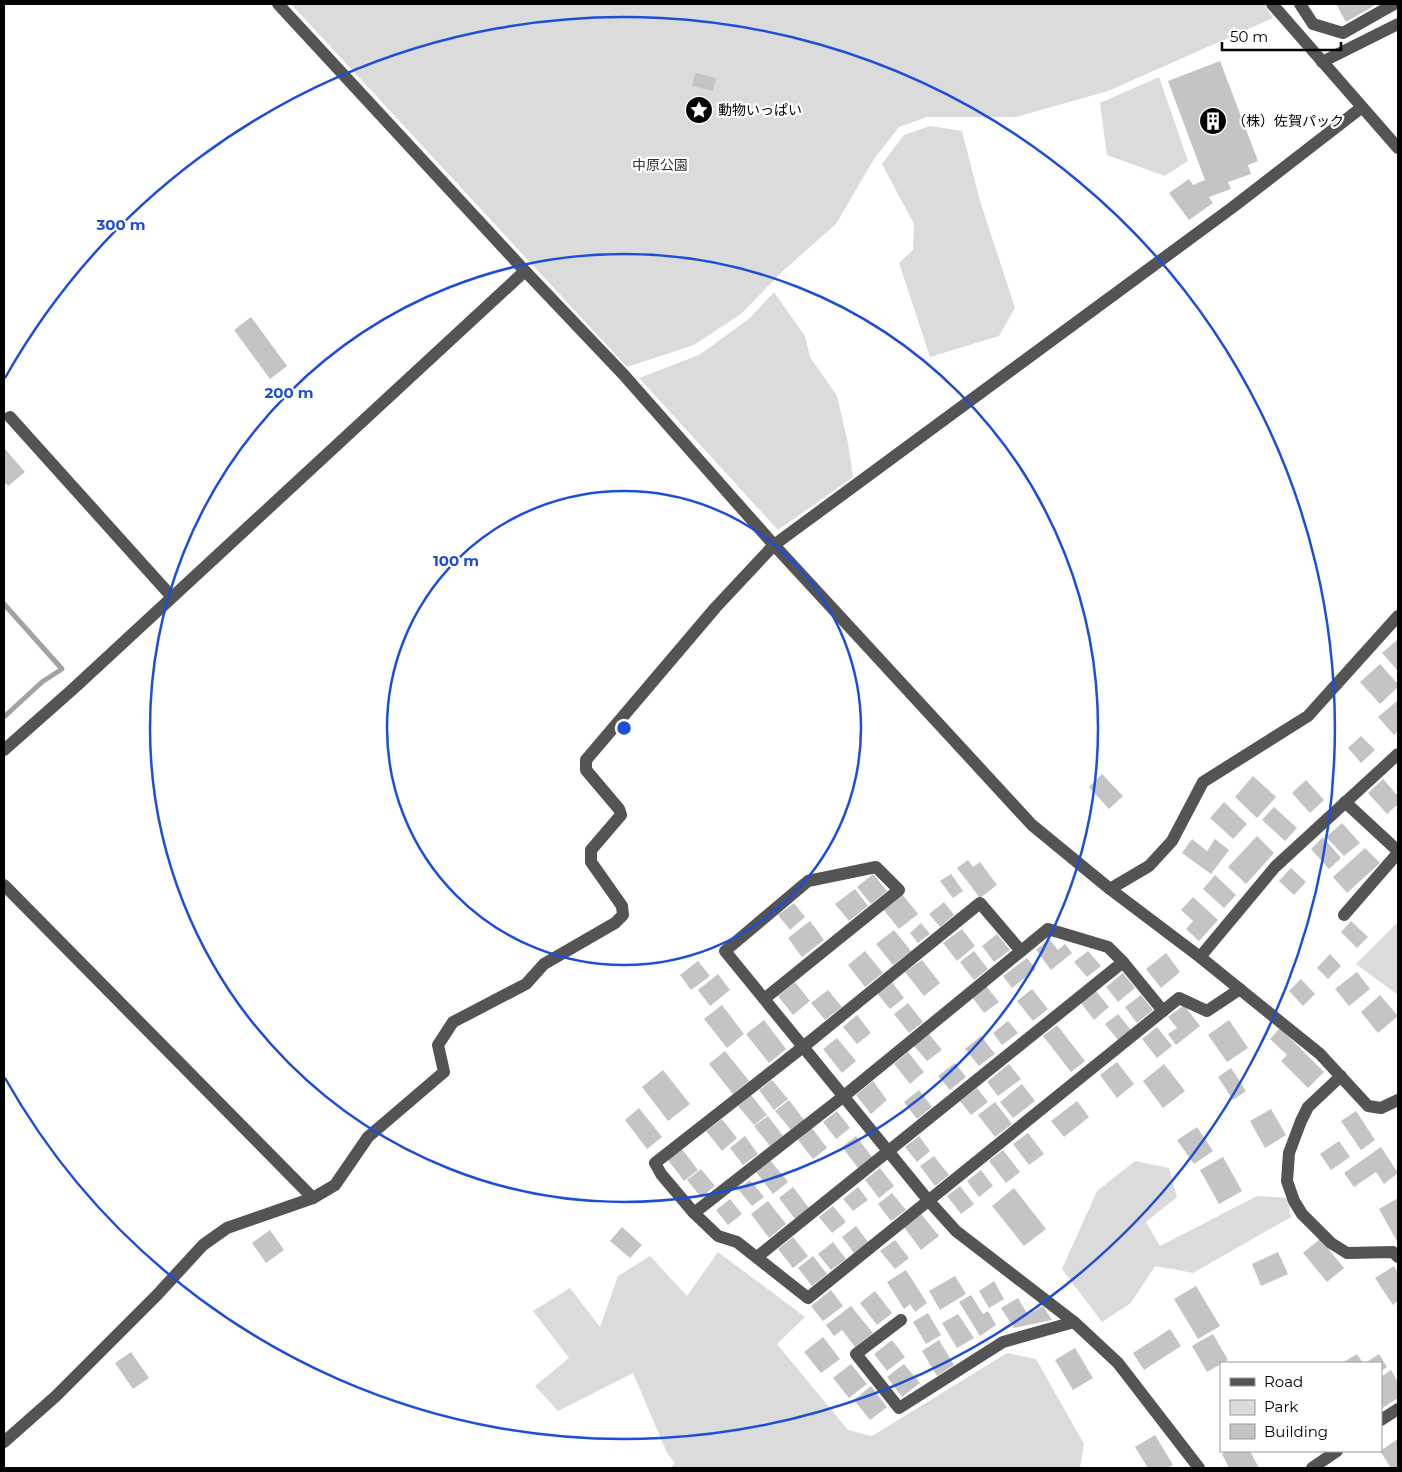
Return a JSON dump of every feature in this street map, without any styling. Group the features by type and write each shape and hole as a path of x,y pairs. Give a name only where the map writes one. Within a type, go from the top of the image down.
{"street":[{"path":"278,4 524,271 623,374 774,544 1032,825 1110,889 1200,957 1320,1054 1341,1076 1356,1096 1368,1106 1381,1108 1398,1100"},
{"path":"1272,4 1361,108 1398,148"},
{"path":"1300,4 1313,24 1343,33 1394,4"},
{"path":"1322,62 1398,24"},
{"path":"4,1442 56,1396 157,1296 204,1245 227,1228 313,1198 335,1185 368,1137 444,1072 438,1045 453,1022 526,984 544,964 615,923 623,915 622,906 591,862 590,850 621,815 586,770 586,760 716,607 774,544 1225,213 1361,108"},
{"path":"4,750 73,689 524,271"},
{"path":"10,417 172,597"},
{"path":"1110,889 1149,866 1172,841 1203,782 1308,716 1398,616"},
{"path":"1200,957 1275,867 1398,754"},
{"path":"1344,914 1398,852 1345,802"},
{"path":"764,999 899,890 876,867 808,882 725,951 764,999 803,1047 844,1096 928,1200 956,1231 1074,1322 1118,1363 1199,1468"},
{"path":"4,885 313,1198"},
{"path":"1021,951 980,903 803,1047 654,1163 694,1213 718,1236 737,1242 808,1298 1179,998 1207,1011 1240,989"},
{"path":"694,1213 844,1096 1048,929 1108,947 1163,1011"},
{"path":"757,1257 1122,962"},
{"path":"1341,1076 1308,1106 1289,1153 1287,1181 1294,1201 1302,1214 1331,1243 1347,1253 1393,1252 1398,1257"},
{"path":"901,1320 856,1354 899,1408 1003,1342 1074,1322"},
{"path":"1382,1419 1398,1409"},
{"path":"1312,1468 1336,1452"}],"green space":[{"name":"中原公園","path":"291,4 1264,4 1273,18 1108,91 1016,117 927,117 899,127 874,159 836,224 784,270 741,314 694,345 627,367"},
{"path":"1159,77 1188,161 1165,176 1107,155 1100,103"},
{"path":"930,126 962,131 980,201 1015,308 999,336 930,357 899,263 913,250 914,224 882,164 904,135"},
{"path":"774,292 805,336 810,357 837,396 848,443 853,477 778,530 639,378 699,355 750,318"},
{"path":"1398,922 1398,995 1356,964"},
{"path":"1135,1161 1169,1168 1177,1197 1146,1222 1160,1246 1257,1196 1287,1198 1291,1217 1193,1273 1155,1266 1131,1303 1102,1322 1062,1269 1097,1191"},
{"path":"718,1252 805,1317 777,1344 848,1430 872,1436 1007,1353 1036,1359 1084,1444 1080,1468 670,1468 675,1463 667,1453 633,1373 558,1411 535,1386 569,1358 533,1311 570,1288 600,1327 618,1276 650,1256 687,1296"}],"building":[{"path":"1336,4 1377,4 1346,22"},
{"name":"（株）佐賀パック","path":"1220,61 1258,161 1248,165 1251,174 1228,182 1231,189 1209,197 1213,203 1189,220 1169,193 1189,179 1193,185 1205,180 1168,81"},
{"path":"695,73 716,78 713,91 692,86"},
{"path":"251,317 287,366 270,379 234,330"},
{"path":"5,449 25,472 8,486 4,482"},
{"path":"1398,641 1398,671 1382,653"},
{"path":"1380,664 1398,684 1398,687 1380,704 1360,682"},
{"path":"1397,701 1398,731 1394,735 1378,717"},
{"path":"1361,736 1375,750 1361,763 1348,748"},
{"path":"1102,774 1123,796 1109,809 1089,787"},
{"path":"1253,776 1276,797 1257,818 1235,797"},
{"path":"1383,779 1398,796 1398,804 1387,814 1368,793"},
{"path":"1306,780 1324,800 1310,813 1292,793"},
{"path":"1224,802 1247,824 1233,839 1210,818"},
{"path":"1274,807 1297,828 1285,841 1262,820"},
{"path":"1342,823 1360,843 1344,856 1326,837"},
{"path":"1257,836 1274,853 1246,884 1228,867"},
{"path":"1323,837 1341,858 1329,869 1311,849"},
{"path":"1192,839 1207,851 1215,839 1229,850 1211,874 1182,853"},
{"path":"1365,848 1380,863 1347,893 1333,877"},
{"path":"968,860 973,867 980,862 997,885 980,898 957,868"},
{"path":"1291,868 1306,882 1294,895 1279,881"},
{"path":"873,874 887,891 871,904 857,887"},
{"path":"951,874 963,891 953,898 940,881"},
{"path":"1215,875 1236,895 1224,908 1203,889"},
{"path":"855,889 868,906 849,921 835,904"},
{"path":"902,894 918,914 899,929 883,909"},
{"path":"1193,897 1218,920 1199,941 1186,929 1193,921 1181,910"},
{"path":"944,902 954,915 940,927 929,914"},
{"path":"794,903 805,917 790,930 778,915"},
{"path":"810,921 824,940 802,957 788,938"},
{"path":"1351,921 1368,937 1357,948 1341,932"},
{"path":"921,923 930,934 918,943 910,933"},
{"path":"962,929 975,946 957,961 943,943"},
{"path":"894,930 911,951 893,965 876,944"},
{"path":"997,934 1010,950 994,962 982,946"},
{"path":"1049,939 1058,950 1065,944 1072,953 1051,970 1036,950"},
{"path":"865,951 883,973 865,987 848,965"},
{"path":"974,951 988,969 974,980 960,962"},
{"path":"1088,951 1101,966 1087,977 1074,962"},
{"path":"1166,953 1180,972 1161,988 1146,969"},
{"path":"1330,954 1341,966 1328,979 1317,968"},
{"path":"1027,958 1036,969 1012,988 1003,976"},
{"path":"922,960 940,983 924,996 905,972"},
{"path":"698,961 710,976 691,990 680,975"},
{"path":"1357,972 1370,989 1349,1006 1335,989"},
{"path":"1123,973 1135,988 1118,1002 1106,987"},
{"path":"718,974 730,990 710,1006 698,990"},
{"path":"1301,979 1315,994 1303,1006 1289,991"},
{"path":"795,982 810,1001 793,1015 778,996"},
{"path":"892,982 904,998 890,1009 877,993"},
{"path":"986,986 999,1002 984,1013 972,997"},
{"path":"1032,989 1048,1009 1033,1021 1017,1001"},
{"path":"828,990 842,1007 825,1020 811,1003"},
{"path":"1096,991 1109,1007 1094,1020 1081,1003"},
{"path":"1141,995 1153,1010 1137,1023 1125,1007"},
{"path":"1380,995 1398,1016 1378,1033 1361,1012"},
{"path":"908,1003 923,1022 909,1033 894,1014"},
{"path":"722,1005 744,1034 727,1048 704,1019"},
{"path":"1184,1005 1200,1026 1176,1045 1168,1034 1177,1028 1168,1017"},
{"path":"1118,1014 1131,1030 1118,1040 1105,1024"},
{"path":"857,1015 871,1033 857,1044 843,1027"},
{"path":"764,1020 786,1049 769,1063 746,1034"},
{"path":"1229,1020 1248,1048 1227,1062 1208,1035"},
{"path":"1008,1021 1018,1033 1002,1045 993,1033"},
{"path":"1057,1025 1085,1061 1071,1072 1043,1036"},
{"path":"1157,1027 1172,1046 1157,1058 1142,1039"},
{"path":"1280,1028 1324,1072 1308,1088 1281,1061 1287,1055 1270,1039"},
{"path":"929,1034 942,1050 927,1061 914,1046"},
{"path":"981,1036 995,1054 979,1066 965,1049"},
{"path":"837,1038 856,1061 842,1073 823,1049"},
{"path":"725,1051 749,1081 733,1094 709,1064"},
{"path":"908,1052 924,1072 910,1084 894,1064"},
{"path":"1117,1062 1134,1084 1117,1098 1100,1075"},
{"path":"955,1063 966,1077 950,1090 938,1076"},
{"path":"1009,1064 1021,1079 998,1096 987,1082"},
{"path":"1164,1064 1185,1091 1163,1108 1143,1081"},
{"path":"1231,1068 1246,1091 1233,1100 1218,1077"},
{"path":"663,1070 690,1104 668,1121 642,1087"},
{"path":"772,1080 788,1099 774,1110 759,1090"},
{"path":"873,1081 887,1100 871,1114 856,1095"},
{"path":"1022,1084 1035,1101 1013,1118 1000,1102"},
{"path":"977,1088 988,1102 971,1115 960,1101"},
{"path":"919,1090 932,1107 917,1119 904,1102"},
{"path":"751,1095 767,1115 754,1125 738,1106"},
{"path":"789,1100 804,1120 791,1130 775,1111"},
{"path":"1077,1101 1089,1117 1064,1137 1051,1121"},
{"path":"995,1102 1012,1124 995,1137 978,1115"},
{"path":"639,1108 662,1137 647,1149 625,1120"},
{"path":"1271,1109 1286,1135 1265,1148 1250,1121"},
{"path":"837,1111 850,1128 836,1139 823,1122"},
{"path":"1356,1111 1375,1140 1361,1150 1341,1121"},
{"path":"768,1116 783,1136 770,1146 754,1126"},
{"path":"722,1119 737,1138 722,1151 706,1131"},
{"path":"1197,1127 1213,1151 1194,1164 1177,1140"},
{"path":"812,1128 827,1148 813,1159 798,1140"},
{"path":"1028,1133 1044,1154 1029,1165 1013,1144"},
{"path":"745,1136 758,1154 743,1165 730,1148"},
{"path":"856,1136 872,1157 858,1168 842,1147"},
{"path":"919,1136 930,1151 917,1162 905,1147"},
{"path":"1339,1141 1350,1157 1331,1170 1320,1154"},
{"path":"1381,1147 1398,1173 1384,1184 1376,1172 1354,1187 1344,1173"},
{"path":"682,1149 698,1170 684,1181 668,1160"},
{"path":"1003,1150 1020,1172 1006,1183 989,1161"},
{"path":"934,1156 949,1175 935,1186 920,1166"},
{"path":"1223,1157 1242,1191 1219,1204 1200,1170"},
{"path":"770,1160 788,1182 773,1194 756,1172"},
{"path":"880,1168 894,1186 879,1198 865,1180"},
{"path":"701,1169 715,1186 701,1197 687,1180"},
{"path":"981,1170 993,1186 979,1197 967,1181"},
{"path":"750,1180 764,1197 752,1206 738,1189"},
{"path":"960,1186 974,1204 961,1214 947,1196"},
{"path":"793,1187 809,1208 795,1219 779,1198"},
{"path":"858,1187 868,1200 853,1211 843,1199"},
{"path":"1014,1188 1046,1229 1024,1246 992,1206"},
{"path":"892,1193 906,1210 891,1221 878,1204"},
{"path":"1398,1198 1398,1243 1379,1209"},
{"path":"730,1199 742,1214 728,1225 716,1210"},
{"path":"768,1201 786,1224 769,1238 751,1214"},
{"path":"833,1206 846,1222 832,1233 819,1217"},
{"path":"921,1214 939,1236 921,1250 904,1227"},
{"path":"856,1226 868,1242 854,1253 842,1237"},
{"path":"622,1227 642,1245 630,1258 610,1241"},
{"path":"270,1230 284,1250 266,1263 252,1243"},
{"path":"793,1237 808,1256 793,1268 778,1249"},
{"path":"1320,1239 1344,1268 1327,1282 1303,1253"},
{"path":"895,1240 909,1258 895,1269 880,1251"},
{"path":"833,1242 846,1259 831,1270 818,1254"},
{"path":"1278,1252 1288,1274 1261,1286 1252,1264"},
{"path":"813,1256 827,1274 812,1286 798,1268"},
{"path":"1394,1266 1398,1273 1398,1301 1393,1305 1375,1278"},
{"path":"906,1270 927,1303 915,1312 910,1304 904,1309 887,1282"},
{"path":"955,1276 966,1294 940,1310 929,1291"},
{"path":"994,1281 1004,1299 989,1308 979,1291"},
{"path":"1196,1286 1220,1326 1198,1339 1174,1299"},
{"path":"831,1290 843,1306 823,1321 811,1306"},
{"path":"875,1291 892,1313 877,1325 860,1303"},
{"path":"971,1295 983,1314 988,1311 996,1325 980,1336 959,1302"},
{"path":"1018,1298 1028,1315 1043,1306 1052,1320 1014,1328 1001,1308"},
{"path":"851,1306 873,1333 855,1347 842,1330 834,1336 826,1325"},
{"path":"928,1313 941,1335 926,1344 913,1322"},
{"path":"958,1314 974,1338 957,1348 942,1323"},
{"path":"1170,1329 1181,1346 1144,1370 1133,1353"},
{"path":"1213,1334 1228,1360 1220,1362 1220,1365 1207,1372 1192,1346"},
{"path":"823,1337 840,1359 821,1373 804,1352"},
{"path":"892,1340 905,1357 887,1371 874,1354"},
{"path":"939,1340 954,1365 937,1376 922,1351"},
{"path":"1075,1348 1093,1378 1073,1390 1055,1360"},
{"path":"131,1352 149,1378 133,1389 115,1363"},
{"path":"1357,1354 1362,1362 1344,1362"},
{"path":"1379,1354 1387,1367 1382,1370 1382,1362 1367,1362"},
{"path":"851,1364 867,1384 849,1398 833,1378"},
{"path":"904,1364 920,1383 902,1397 887,1377"},
{"path":"1391,1370 1398,1382 1398,1398 1382,1408 1382,1376"},
{"path":"871,1386 887,1407 870,1420 854,1400"},
{"path":"1155,1435 1173,1465 1167,1468 1148,1468 1135,1447"},
{"path":"1398,1439 1398,1468 1391,1468 1381,1452"},
{"path":"1225,1452 1251,1452 1259,1468 1229,1468 1222,1454"}],"waterway":[{"path":"4,604 62,669 42,682 4,717"}],"place":[{"name":"動物いっぱい","path":"699,110"},
{"name":"（株）佐賀パック","path":"1213,121"}]}
